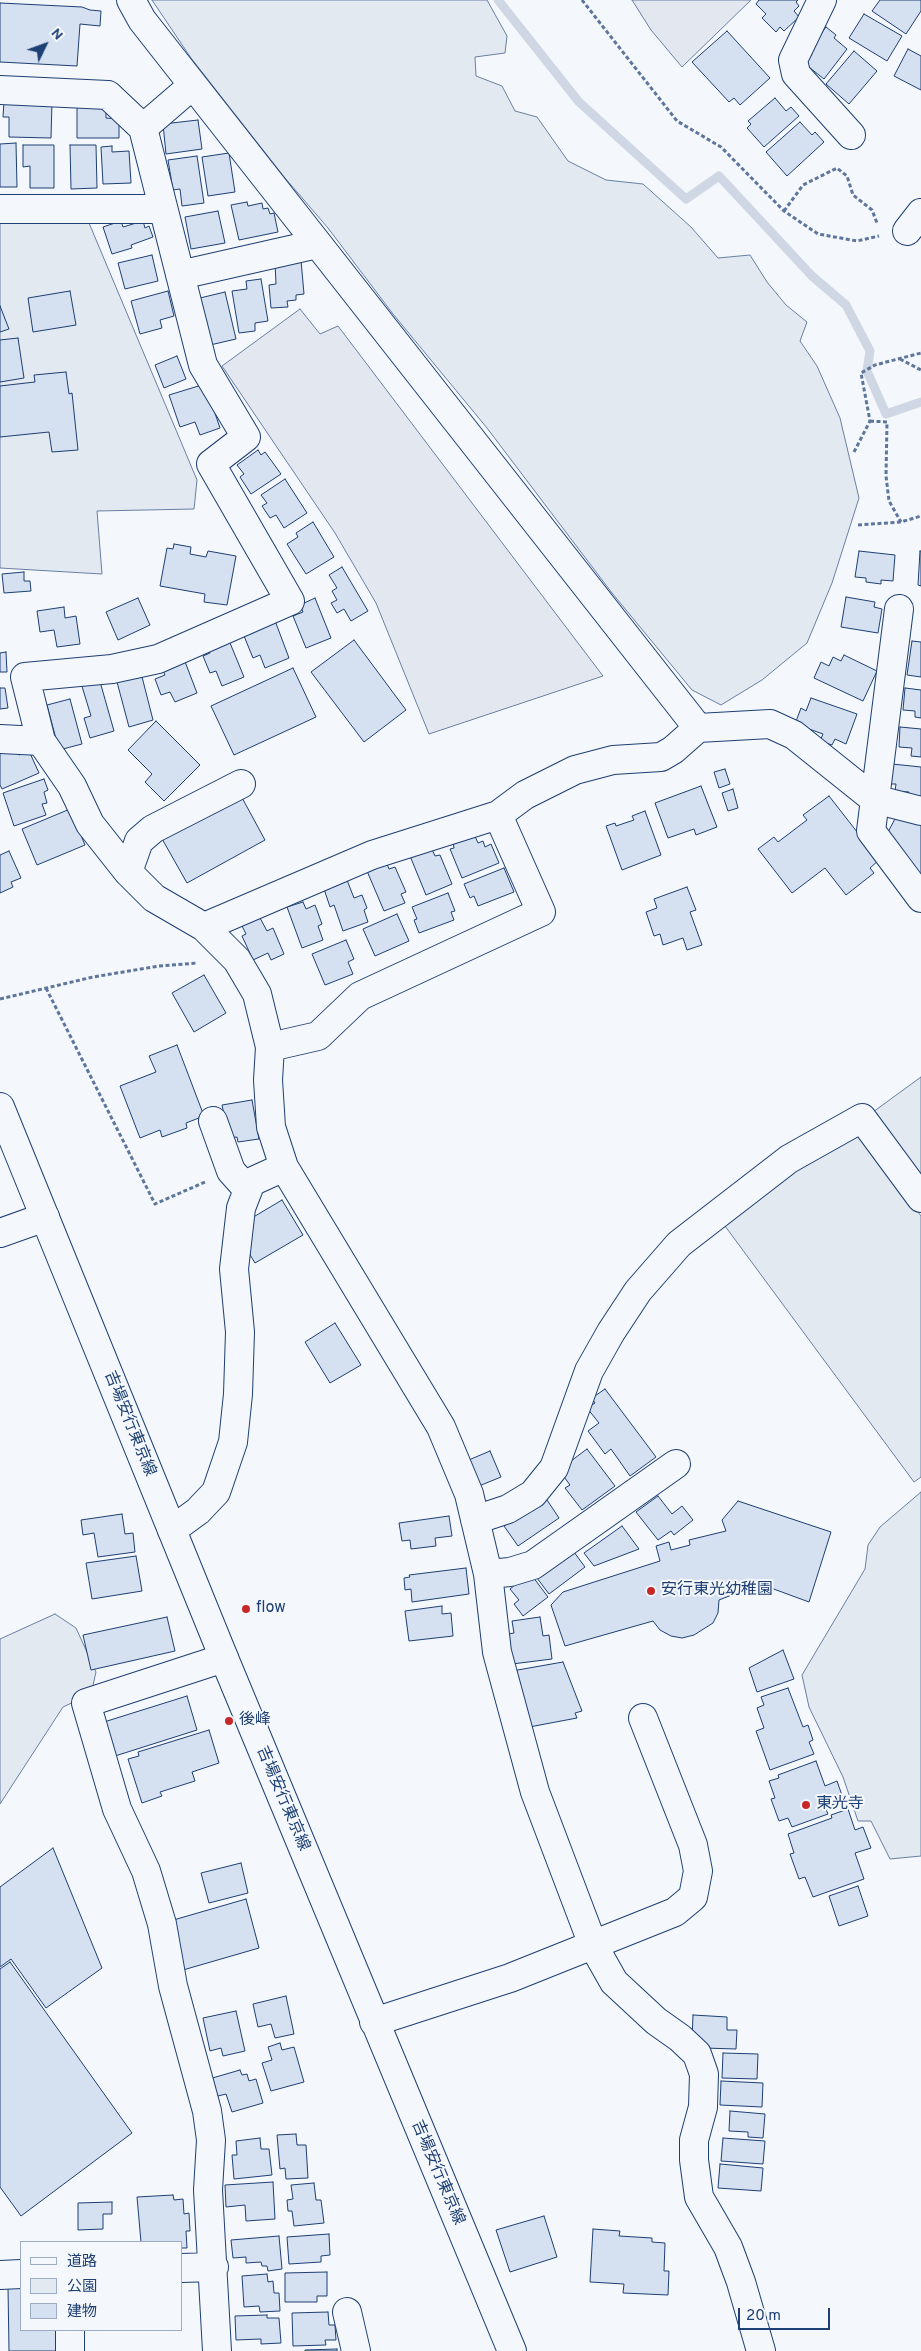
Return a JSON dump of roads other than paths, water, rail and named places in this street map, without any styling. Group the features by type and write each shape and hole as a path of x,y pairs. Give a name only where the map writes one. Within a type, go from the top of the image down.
{"street":[{"path":"131,0 142,20 698,728"},
{"path":"822,0 793,60 796,74 852,136"},
{"path":"143,128 193,85"},
{"path":"0,90 108,95 143,128 203,365 246,437 211,464 290,601 158,659 112,668 25,677 41,740 72,786 90,824 128,872 154,898 204,927 237,960 256,994 270,1047 268,1080 271,1127 284,1167 441,1427 469,1494 488,1574 497,1652 535,1792 593,1945 614,1982 656,2021 680,2038 697,2054 704,2074 703,2106 694,2140 694,2160 698,2189 700,2197 728,2247 741,2282 761,2351"},
{"path":"0,209 163,209"},
{"path":"180,275 317,244"},
{"path":"899,608 871,831 921,898"},
{"path":"204,927 372,855 498,816 526,796 575,770 613,760 662,757 698,728 770,724 794,735 874,799 921,812"},
{"path":"0,739 41,740"},
{"path":"128,872 139,841 153,829 241,784"},
{"path":"270,1047 318,1036 360,996 541,912 498,816"},
{"name":"吉場安行東京線","path":"0,1107 224,1658 512,2351"},
{"path":"475,1520 508,1509 533,1494 554,1468 589,1372 611,1332 638,1291 679,1244 789,1159 862,1118 921,1198"},
{"path":"172,1530 198,1511 216,1492 233,1442 238,1394 240,1332 234,1269 241,1208 239,1180 213,1121"},
{"path":"239,1180 251,1182 284,1167"},
{"path":"0,1234 45,1217"},
{"path":"488,1574 510,1572 533,1564 676,1464"},
{"path":"217,2351 214,2267 208,2190 211,2140 207,2111 173,1986 162,1924 146,1871 117,1809 86,1703 224,1658"},
{"path":"374,2022 510,1978 675,1912 692,1897 698,1870 693,1845 642,1718"},
{"path":"182,2268 214,2267"},
{"path":"0,2275 20,2274"},
{"path":"347,2312 356,2351"},
{"path":"70,2331 70,2351"}],"waterway":[{"path":"498,0 579,102 686,199 719,176 812,276 846,305 870,351 867,371 886,414 921,402"}],"place":[{"name":"安行東光幼稚園","path":"651,1591"},
{"name":"flow","path":"246,1609"},
{"name":"後峰","path":"229,1721"},
{"name":"東光寺","path":"806,1805"}]}
